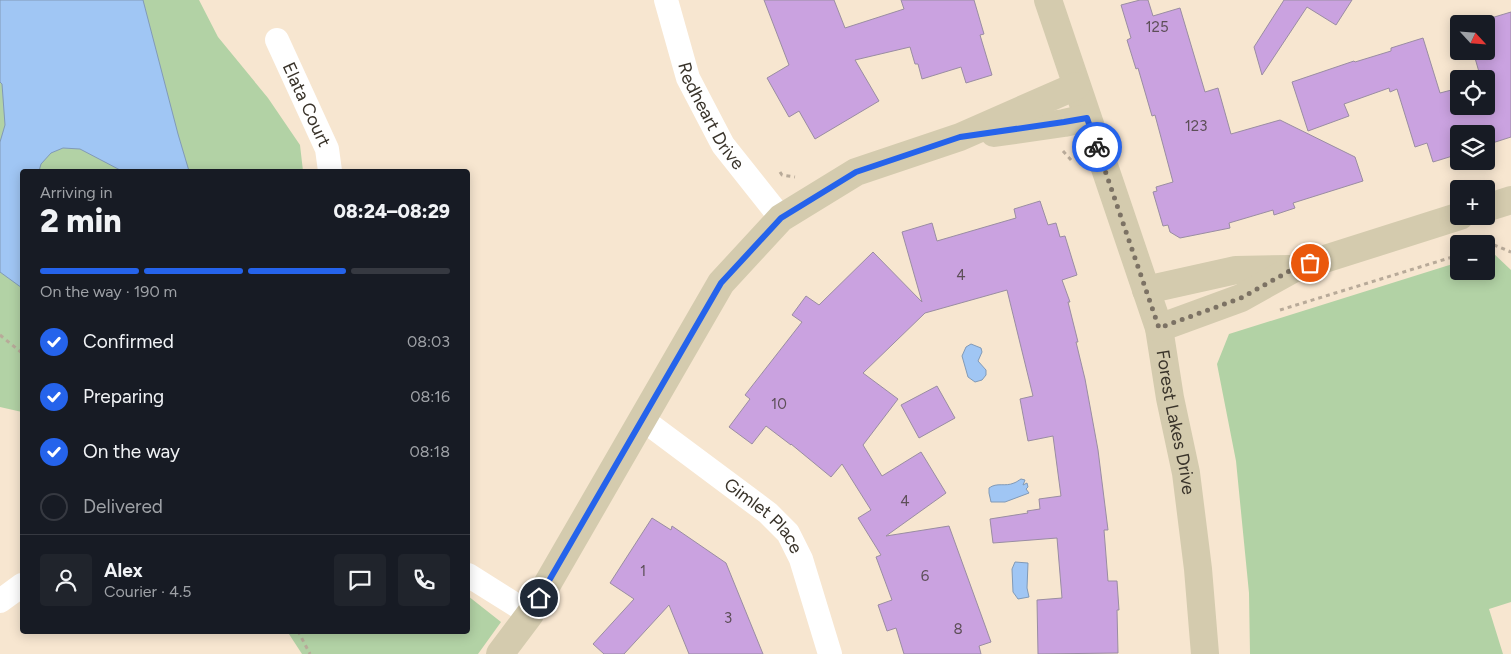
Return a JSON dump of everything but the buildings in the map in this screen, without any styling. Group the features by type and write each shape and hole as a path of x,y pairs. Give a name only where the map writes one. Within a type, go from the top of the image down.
{"street":[{"name":"Redheart Drive","path":"666,0 688,78 723,145 781,218"},
{"name":"Forest Lakes Drive","path":"1048,0 1159,328 1170,398 1186,473 1198,569 1205,654"},
{"name":"Elata Court","path":"277,40 327,149 330,169"},
{"path":"500,654 530,614 721,283 781,218 856,172 960,137 1076,86"},
{"path":"960,137 1087,118"},
{"path":"1495,205 1511,200"},
{"path":"1159,328 1241,298 1293,269 1450,219"},
{"path":"1146,290 1236,270 1293,269"},
{"name":"Gimlet Place","path":"642,419 768,513 788,533 801,559 830,654"},
{"path":"470,576 530,614"},
{"path":"0,601 20,586"}],"path":[{"path":"1495,245 1511,252"},
{"path":"1275,312 1450,259"},
{"path":"0,335 20,351"},
{"path":"300,634 310,654"}],"green space":[{"path":"0,0 199,0 218,37 268,98 300,145 303,169 20,169 20,412 0,407"},
{"path":"1495,255 1511,270 1511,602 1489,609 1503,654 1250,654 1249,593 1236,461 1217,364 1229,334 1450,265 1450,280 1495,280"},
{"path":"470,598 501,622 478,654 302,654 289,634 470,634"}],"water":[{"path":"0,0 143,0 188,169 118,169 80,149 63,148 51,153 41,164 40,169 20,169 20,287 0,272 0,142 5,125 2,84 0,82"},
{"path":"971,344 981,348 982,352 978,361 986,370 986,375 982,380 975,382 968,377 962,356 966,347"},
{"path":"1021,479 1025,480 1023,485 1027,483 1028,487 1026,489 1029,493 1005,502 991,502 989,488 995,485 1011,484"},
{"path":"1015,562 1028,563 1027,588 1029,597 1018,599 1013,592 1012,569"}],"way so far":[{"path":"1097,147 1159,328 1241,298 1293,269 1310,263"}],"route":[{"path":"539,598 721,283 781,218 856,172 960,137 1087,118 1097,147"}]}
